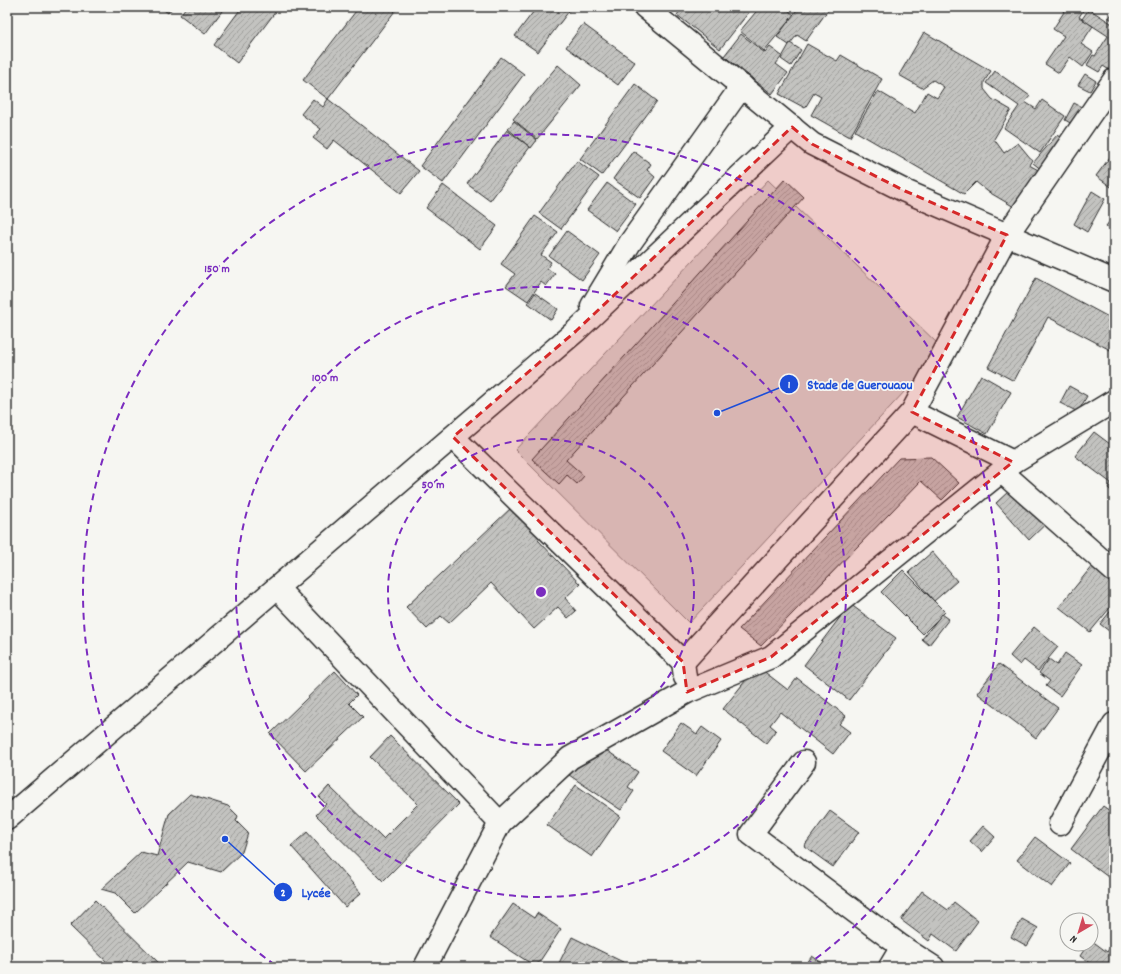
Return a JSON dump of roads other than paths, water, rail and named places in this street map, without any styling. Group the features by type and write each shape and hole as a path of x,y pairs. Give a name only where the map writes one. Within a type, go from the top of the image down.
{"street":[{"path":"645,7 812,144 885,181 1114,281"},
{"path":"683,662 912,412 1007,235 1114,80"},
{"path":"576,331 630,243 742,86"},
{"path":"7,819 576,331 792,127"},
{"path":"425,967 500,823 570,758 687,692 771,657 1007,467 1114,401"},
{"path":"912,412 1007,467 1114,571"},
{"path":"453,437 683,662 687,692"},
{"path":"277,588 500,823"},
{"path":"1060,824 1114,724"},
{"path":"804,762 751,834 902,947 933,967"},
{"path":"890,967 902,947"}],"place":[{"name":"Stade de Guerouaou","path":"717,413"},
{"name":"Lycée","path":"225,839"}]}
